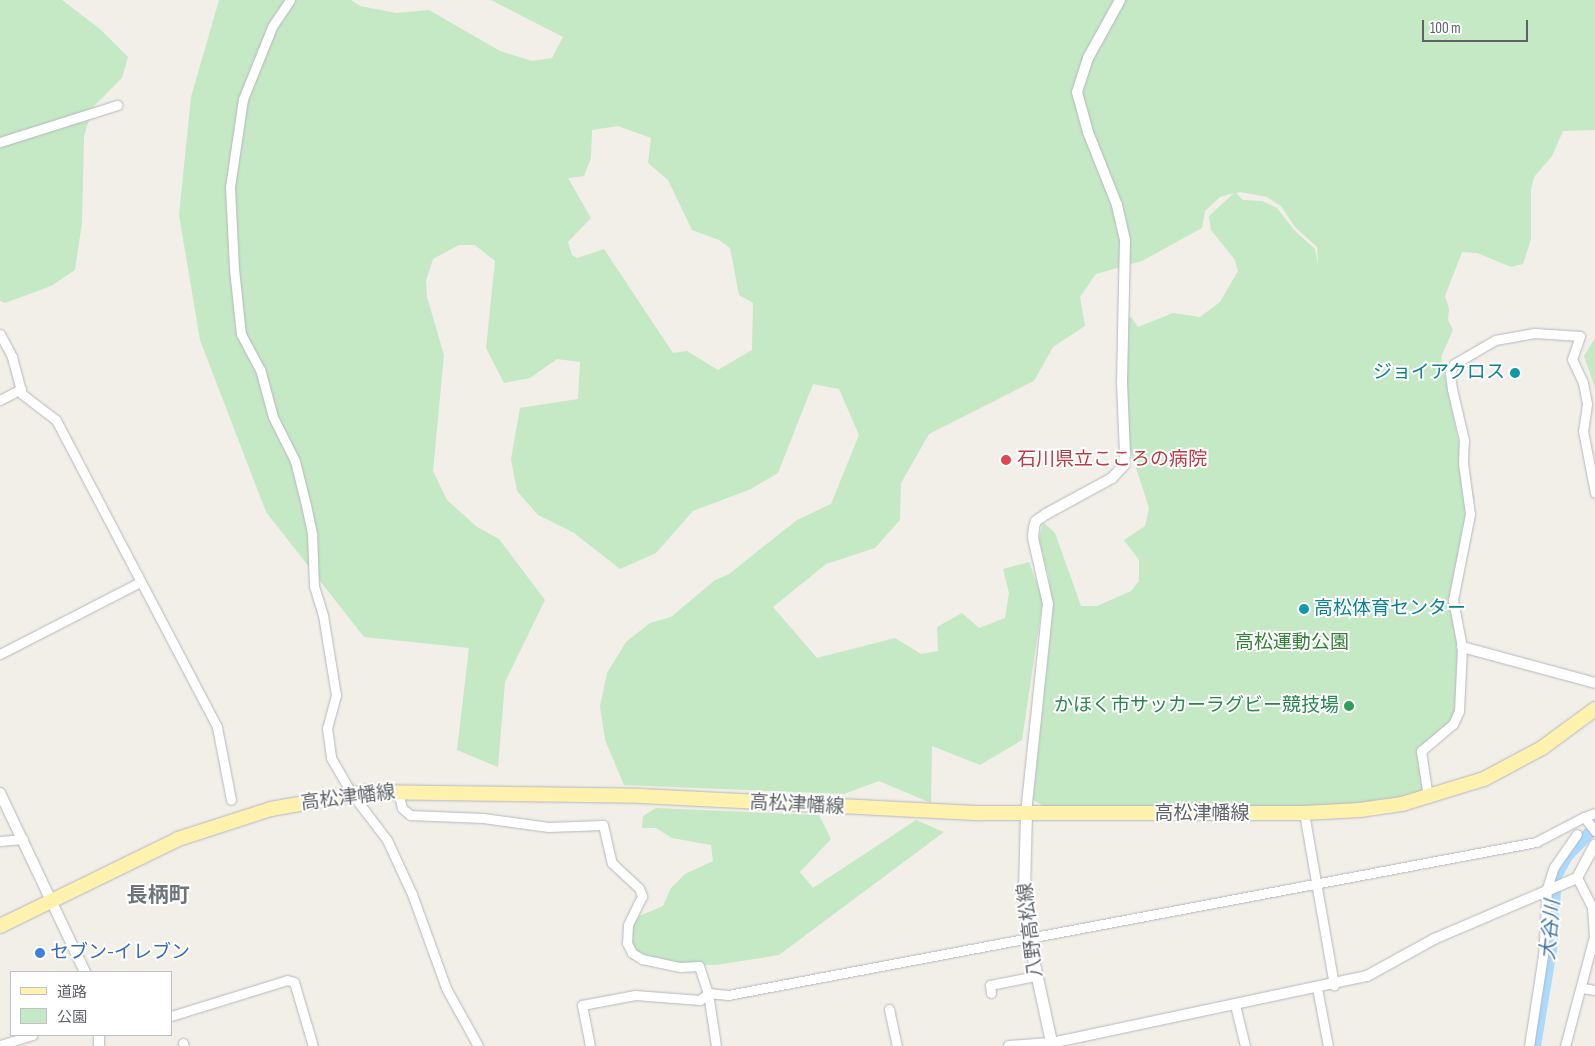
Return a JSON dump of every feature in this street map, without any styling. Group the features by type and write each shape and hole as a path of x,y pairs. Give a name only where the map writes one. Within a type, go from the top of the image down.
{"main road":[{"name":"高松津幡線","path":"0,926 178,839 271,809 352,794 398,791 641,796 1026,813 1304,813 1360,810 1428,798 1484,780 1515,764 1595,709"},
{"name":"八野高松線","path":"1026,813 1024,889 1028,936 1051,1045"}],"street":[{"path":"290,0 272,27 243,99 230,187 234,269 242,334 260,369 273,417 295,461 306,505 312,534 314,586 323,615 336,695 327,741 332,758 352,794 387,840 412,894 446,988 478,1046"},
{"path":"1026,813 1048,604 1033,538 1034,527 1036,520 1112,478 1124,465 1122,383 1125,240 1117,205 1088,132 1077,92 1088,58 1120,0"},
{"path":"0,142 117,105"},
{"path":"0,334 12,357 21,389 29,401 56,420 217,727 231,800"},
{"path":"1428,798 1421,751 1457,718 1462,647 1453,600 1470,514 1463,463 1464,440 1450,374 1454,364 1495,340 1534,334 1580,336 1572,359 1583,383 1587,404 1583,431 1595,493"},
{"path":"0,400 21,389"},
{"path":"0,654 140,582"},
{"path":"1462,647 1595,683"},
{"path":"398,791 402,808 410,815 483,818 548,827 603,825 612,863 639,888 642,896 626,934 632,953 642,959 680,967 700,966 708,993 716,1046"},
{"path":"0,793 86,971"},
{"path":"1304,813 1334,984"},
{"path":"590,1046 582,1006 635,996 700,1000 708,993 728,995 1028,936 1536,842 1595,813"},
{"path":"1585,818 1595,831"},
{"path":"1529,1046 1543,956 1548,891 1554,867 1577,834"},
{"path":"0,841 23,840"},
{"path":"1051,1045 1367,976 1434,939 1577,878 1595,844"},
{"path":"1565,1046 1582,988 1594,936 1592,907 1577,878"},
{"path":"991,993 990,985 1036,976"},
{"path":"172,1016 287,980 294,982 313,1046"},
{"path":"1317,988 1328,1046"},
{"path":"1582,988 1595,990"},
{"path":"1235,1005 1245,1046"},
{"path":"889,1008 897,1046"},
{"path":"0,1045 30,1036"},
{"path":"1009,1046 1071,1046"}],"green space":[{"path":"0,0 62,0 100,29 128,57 122,78 93,107 84,136 82,223 75,270 51,286 5,303 0,301"},
{"name":"高松運動公園","path":"219,0 351,0 360,6 396,13 429,10 500,51 532,61 552,58 563,37 491,0 1595,0 1595,130 1563,131 1552,156 1534,177 1531,189 1531,239 1523,264 1511,267 1477,253 1462,252 1445,296 1449,309 1448,320 1453,330 1441,357 1463,463 1475,499 1464,501 1466,518 1450,599 1459,641 1457,712 1452,722 1421,746 1426,793 1336,806 1046,807 1033,800 1051,626 1049,579 1039,539 1043,522 1055,533 1081,606 1097,606 1131,591 1139,581 1139,560 1124,540 1145,526 1149,508 1130,449 1125,369 1126,319 1131,317 1138,327 1173,313 1200,317 1220,302 1238,271 1235,260 1211,230 1209,216 1234,193 1220,197 1205,211 1202,228 1142,261 1096,274 1080,297 1085,326 1053,347 1034,381 929,434 901,483 900,520 875,548 826,564 773,607 817,658 895,638 921,654 938,651 937,627 962,613 979,628 1005,618 1009,593 1003,569 1029,562 1043,599 1022,740 980,765 932,746 931,803 879,781 844,794 624,785 605,740 600,706 607,673 626,642 650,623 671,617 715,580 729,574 797,520 831,504 859,435 839,389 813,384 778,473 751,489 693,511 656,553 620,569 574,533 538,515 517,491 511,459 520,408 578,399 580,362 557,359 530,378 504,383 486,348 495,261 475,245 459,245 433,259 426,280 427,297 444,355 433,471 447,500 477,527 499,539 545,600 505,682 498,767 457,750 469,648 364,637 266,512 200,340 179,215 191,97","holes":["618,126 651,138 648,163 668,180 692,230 719,240 730,248 739,295 753,303 752,350 718,370 687,351 673,353 604,249 577,258 572,255 568,242 591,218 568,178 584,176 591,158 592,130","1240,192 1267,197 1281,206 1295,227 1317,247 1318,265 1315,249 1295,231 1277,208 1262,201 1243,200 1236,193"]},
{"path":"1595,338 1595,388 1584,356"},
{"path":"656,808 819,815 831,839 800,872 813,888 916,820 944,832 779,955 716,965 674,965 646,959 634,951 629,940 631,928 639,916 663,906 671,888 685,874 713,861 711,845 672,838 656,828 642,828 643,816"}],"waterway":[{"name":"大谷川","path":"1535,1046 1551,949 1556,876 1567,856 1595,827"}],"place":[{"name":"ジョイアクロス","path":"1515,373"},
{"name":"石川県立こころの病院","path":"1006,460"},
{"name":"高松体育センター","path":"1304,609"},
{"name":"かほく市サッカーラグビー競技場","path":"1349,706"},
{"name":"セブン-イレブン","path":"40,953"}],"district":[{"name":"長柄町","path":"158,896"}]}
